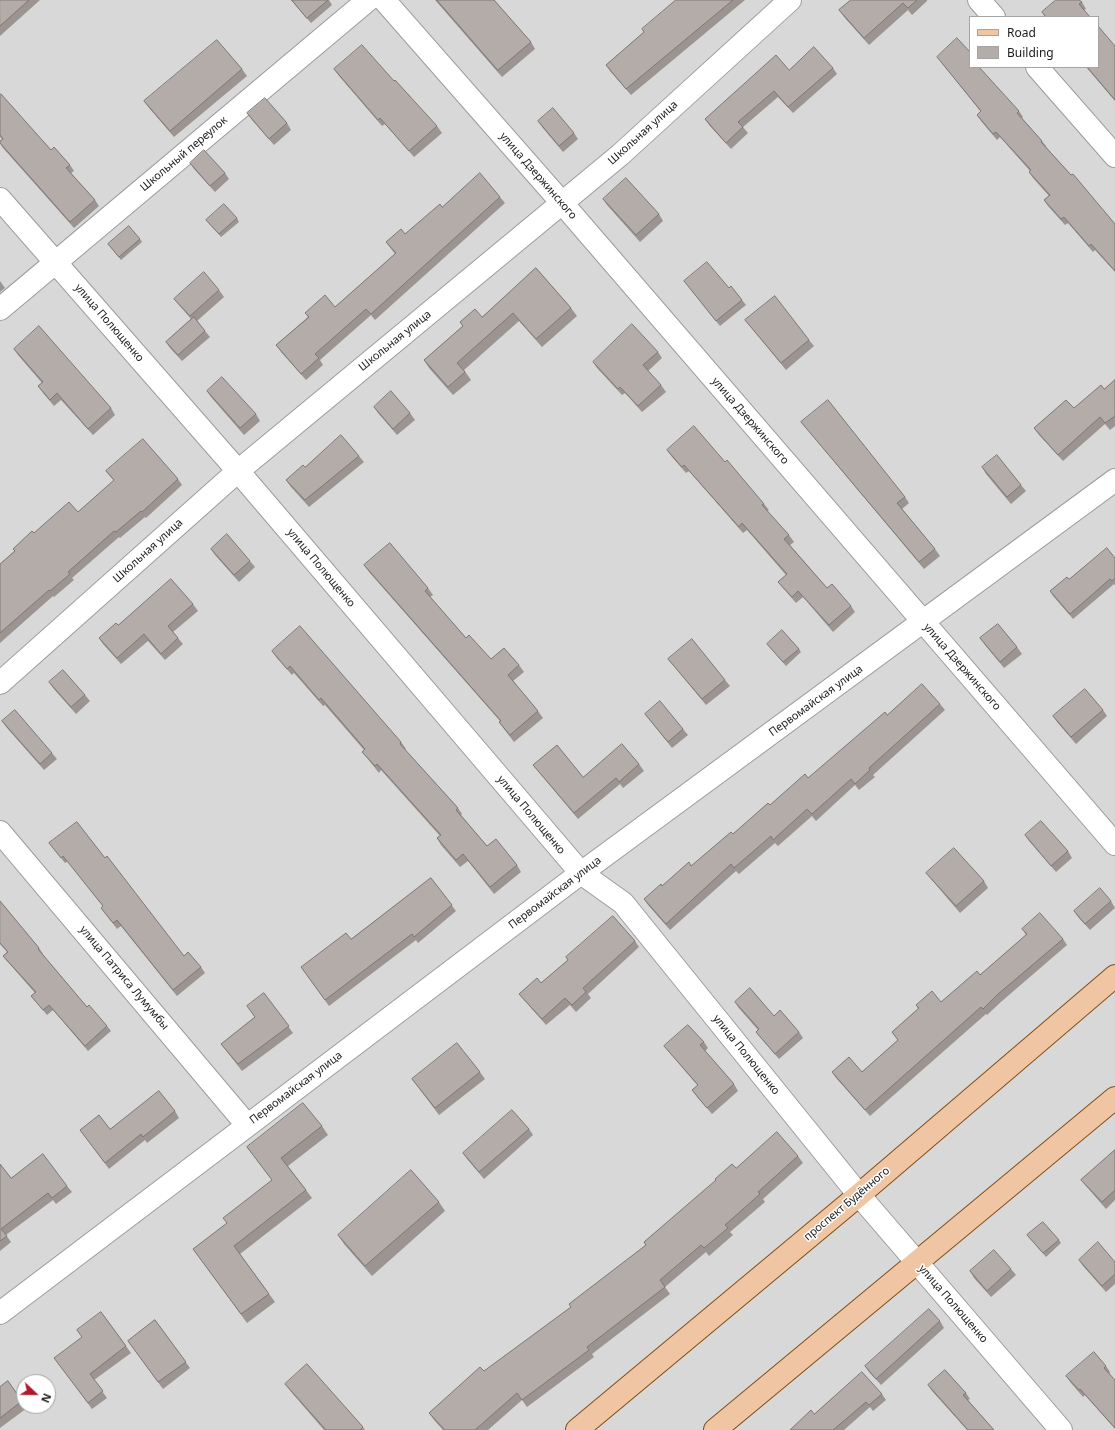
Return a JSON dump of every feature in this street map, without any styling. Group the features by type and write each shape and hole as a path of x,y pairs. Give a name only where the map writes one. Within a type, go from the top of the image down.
{"main road":[{"name":"проспект Будённого","path":"577,1430 859,1195 1115,976"},
{"path":"715,1430 1115,1098"}],"street":[{"name":"Школьный переулок","path":"0,308 368,0"},
{"name":"улица Дзержинского","path":"384,0 563,204 1115,844"},
{"name":"Школьная улица","path":"0,683 238,471 563,204 620,155 790,0"},
{"path":"979,0 993,16"},
{"path":"1038,68 1115,156"},
{"name":"улица Полющенко","path":"0,199 238,471 581,873 623,903 859,1195 1061,1430"},
{"name":"Первомайская улица","path":"0,1313 247,1124 581,873 1115,480"},
{"name":"улица Патриса Лумумбы","path":"0,832 247,1124"}],"shaded area":[{"path":"0,0 1115,0 1115,1430 0,1430"}],"building":[{"path":"0,0 29,0 0,26"},
{"path":"292,0 328,0 307,18"},
{"path":"437,0 494,0 531,42 498,70"},
{"path":"676,0 733,0 626,89 606,65 644,32 642,29"},
{"path":"851,0 917,0 908,8 903,3 864,38 839,10"},
{"path":"1056,0 1079,0 1082,2 1079,4 1089,16 1045,16 1042,12"},
{"path":"1099,27 1115,46 1115,100 1088,68 1099,68"},
{"path":"957,38 969,51 969,68 980,68 1019,111 1017,113 1042,141 1041,142 1071,175 1073,174 1115,224 1115,271 1091,244 1089,246 1064,217 1061,219 1044,200 1050,195 1029,172 1031,170 996,132 993,134 977,115 981,111 937,57"},
{"path":"217,40 242,69 170,131 144,101"},
{"path":"362,45 437,126 409,151 380,118 378,120 334,69"},
{"path":"814,47 833,68 788,107 774,91 738,122 743,127 726,143 705,119 776,55 789,70"},
{"path":"1,94 51,150 54,147 70,165 66,168 95,200 70,222 0,143 3,139 0,135"},
{"path":"265,98 287,123 269,139 247,113"},
{"path":"553,108 574,133 559,146 538,121"},
{"path":"204,150 225,173 210,186 190,163"},
{"path":"480,173 500,197 371,314 366,309 315,354 319,358 301,374 276,345 309,317 305,313 325,295 335,307 396,253 386,242 401,229 405,234 440,204 442,207"},
{"path":"626,178 659,214 636,235 603,199"},
{"path":"224,204 237,218 219,234 206,220"},
{"path":"129,226 140,239 119,257 108,244"},
{"path":"707,262 729,288 731,286 742,300 716,321 684,281"},
{"path":"536,268 571,308 536,339 513,313 457,363 465,372 448,387 424,360 463,326 460,322 475,309 482,317"},
{"path":"204,272 219,290 190,316 174,299"},
{"path":"775,296 809,340 781,363 745,320"},
{"path":"194,317 205,331 178,355 166,342"},
{"path":"632,324 658,352 643,365 661,385 638,406 620,387 618,389 593,362"},
{"path":"39,326 111,408 88,429 57,393 50,400 38,386 43,382 14,349"},
{"path":"222,377 256,414 240,428 207,391"},
{"path":"1115,380 1115,416 1105,423 1100,417 1058,455 1034,428 1066,400 1074,408 1101,385 1104,389"},
{"path":"391,391 410,413 393,429 374,407"},
{"path":"828,400 905,497 897,503 935,549 919,562 801,422"},
{"path":"694,426 725,462 727,460 764,504 762,505 789,535 784,539 827,588 832,584 851,606 829,625 798,591 792,597 778,582 787,574 742,523 739,527 684,465 682,467 667,450"},
{"path":"341,435 359,456 305,500 286,480 303,465 305,467"},
{"path":"143,439 178,479 142,512 141,511 116,532 114,531 68,572 70,574 50,591 49,590 0,633 0,564 15,551 13,549 32,531 34,533 69,502 78,512 114,480 106,471"},
{"path":"997,455 1021,485 1007,497 982,467"},
{"path":"227,534 250,561 234,575 211,549"},
{"path":"390,543 428,588 425,591 466,638 469,635 491,659 504,648 519,665 508,675 538,711 510,735 499,722 501,721 364,565"},
{"path":"1107,548 1115,558 1115,578 1112,581 1110,579 1070,614 1050,591 1067,577 1069,579"},
{"path":"171,579 193,604 168,626 178,638 161,654 144,634 117,658 99,638 116,623 118,625"},
{"path":"998,624 1017,647 1000,662 980,638"},
{"path":"300,626 401,742 400,744 458,808 456,810 487,846 496,839 517,865 490,887 463,854 456,860 437,838 441,835 377,764 375,766 362,752 365,749 321,698 319,700 290,666 287,669 272,651"},
{"path":"782,630 799,649 783,662 767,644"},
{"path":"692,639 725,680 702,699 668,659"},
{"path":"63,670 85,695 71,707 49,682"},
{"path":"922,684 940,704 869,768 870,770 855,784 851,779 812,814 807,809 773,840 771,836 734,868 731,864 666,924 644,899 661,884 662,886 689,862 691,866 731,832 733,834 768,803 770,805 805,774 808,778 885,712 887,715"},
{"path":"1085,689 1103,710 1071,737 1053,716"},
{"path":"660,701 683,729 668,742 645,714"},
{"path":"15,710 52,753 40,764 2,721"},
{"path":"622,744 639,764 619,782 616,778 574,813 533,765 557,745 583,777"},
{"path":"1041,821 1068,851 1051,866 1025,835"},
{"path":"77,822 105,858 107,856 184,956 188,952 201,967 173,990 117,920 113,923 101,908 103,906 63,856 61,858 49,843"},
{"path":"954,848 984,881 956,906 926,873"},
{"path":"431,878 452,905 414,937 412,934 325,1000 301,967 346,933 351,939"},
{"path":"1100,888 1111,901 1085,924 1074,911"},
{"path":"0,901 87,1007 89,1005 107,1026 85,1046 49,1005 43,1010 31,996 36,992 3,956 8,952 0,943"},
{"path":"1040,913 1063,939 997,995 983,1009 981,1007 865,1110 832,1072 849,1057 862,1072 898,1040 892,1032 919,1008 916,1005 932,991 941,1002 977,971 980,975 1027,934 1022,929"},
{"path":"613,916 635,941 583,988 586,992 572,1005 565,998 542,1019 519,994 537,978 541,983 568,960 566,957"},
{"path":"750,988 774,1016 780,1010 799,1032 775,1054 756,1032 759,1029 735,1002"},
{"path":"264,993 289,1026 238,1064 221,1044 255,1017 247,1006"},
{"path":"688,1025 704,1042 700,1045 734,1084 707,1108 692,1090 698,1085 664,1046"},
{"path":"457,1043 480,1072 435,1108 412,1079"},
{"path":"159,1091 175,1111 143,1137 141,1134 105,1163 80,1130 99,1115 110,1129"},
{"path":"303,1103 322,1126 281,1158 306,1190 234,1246 269,1294 241,1314 193,1249 227,1223 223,1218 272,1180 247,1147"},
{"path":"512,1110 529,1129 479,1172 463,1153"},
{"path":"777,1132 798,1156 758,1192 760,1194 725,1225 728,1228 704,1248 701,1245 660,1280 665,1287 587,1347 589,1350 522,1400 517,1393 475,1430 445,1430 429,1413 480,1367 484,1371 571,1307 569,1304 646,1245 644,1242 716,1180 715,1179 732,1164 736,1168"},
{"path":"1115,1150 1115,1190 1102,1202 1081,1180"},
{"path":"43,1154 67,1186 52,1198 48,1193 1,1229 7,1236 0,1241 0,1164 11,1178"},
{"path":"411,1170 439,1202 365,1266 338,1235"},
{"path":"1043,1222 1059,1240 1043,1253 1027,1235"},
{"path":"1098,1242 1115,1262 1115,1274 1102,1286 1079,1260"},
{"path":"994,1250 1011,1269 987,1291 970,1271"},
{"path":"929,1309 940,1321 876,1379 865,1366"},
{"path":"101,1312 126,1346 90,1374 103,1391 88,1403 54,1358 82,1337 77,1330"},
{"path":"155,1320 186,1362 158,1382 128,1341"},
{"path":"1094,1352 1106,1366 1104,1368 1115,1380 1115,1428 1080,1389 1079,1390 1066,1376"},
{"path":"307,1364 363,1427 360,1430 326,1430 285,1384"},
{"path":"945,1370 966,1393 963,1395 994,1430 968,1430 928,1385"},
{"path":"862,1372 882,1394 869,1405 866,1402 833,1430 790,1430 811,1410 814,1414"},
{"path":"8,1381 16,1392 16,1406 0,1418 0,1387"}]}
